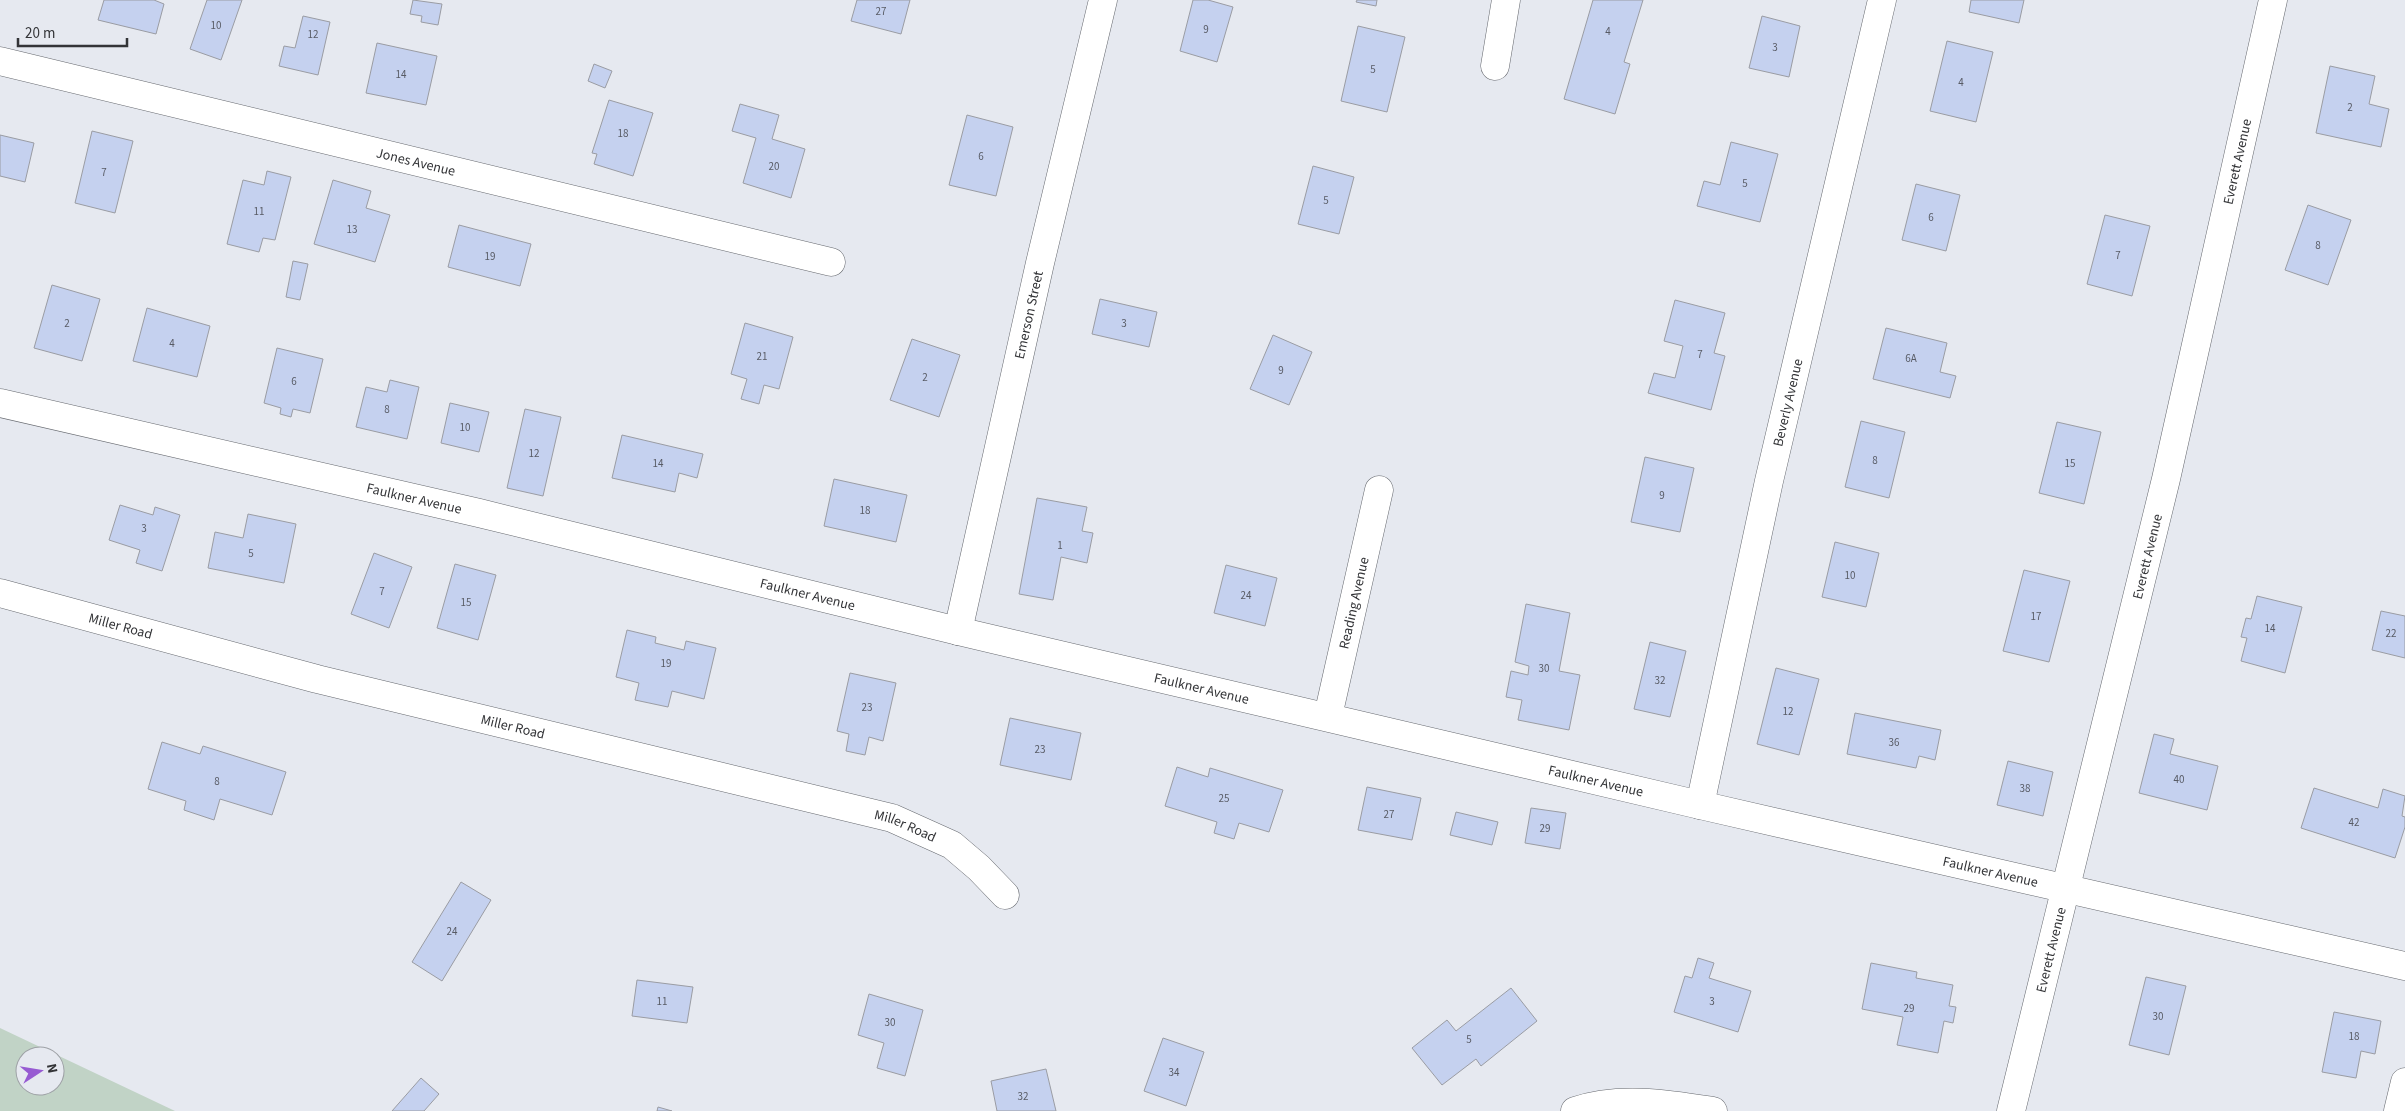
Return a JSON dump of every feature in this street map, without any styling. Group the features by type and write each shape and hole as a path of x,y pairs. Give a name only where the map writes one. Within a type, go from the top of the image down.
{"street":[{"name":"Emerson Street","path":"958,631 1040,264 1103,0"},
{"path":"1494,66 1506,0"},
{"name":"Beverly Avenue","path":"1700,805 1769,481 1882,0"},
{"name":"Everett Avenue","path":"2011,1111 2064,888 2166,479 2272,0"},
{"name":"Jones Avenue","path":"0,61 831,262"},
{"name":"Faulkner Avenue","path":"0,404 469,511 958,631 1328,716 1700,805 2405,966"},
{"name":"Reading Avenue","path":"1328,716 1379,490"},
{"name":"Miller Road","path":"0,593 317,679 892,818 952,845 1005,895"},
{"path":"2398,1111 2405,1082"},
{"path":"1575,1111 1624,1103 1670,1104 1713,1111"}],"green space":[{"path":"0,1028 38,1046 15,1046 15,1096 65,1096 65,1059 175,1111 0,1111"}],"building":[{"path":"104,0 154,0 164,4 156,34 98,20"},
{"path":"207,0 242,0 221,60 190,49"},
{"path":"413,0 442,4 438,25 421,22 422,16 410,14"},
{"path":"857,0 910,0 901,34 851,21"},
{"path":"1193,0 1208,0 1233,7 1217,62 1180,51"},
{"path":"1357,0 1377,0 1376,6 1356,2"},
{"path":"1593,0 1643,0 1624,62 1630,64 1615,114 1564,99"},
{"path":"1971,0 2024,0 2019,23 1969,12"},
{"path":"303,16 330,22 318,75 279,66 284,46 295,48"},
{"path":"1762,16 1800,26 1789,77 1749,68"},
{"path":"1358,26 1405,37 1387,112 1341,101"},
{"path":"1947,41 1993,52 1976,122 1930,111"},
{"path":"377,43 437,56 426,105 366,93"},
{"path":"594,64 612,71 605,88 588,81"},
{"path":"2330,66 2375,76 2369,104 2389,109 2381,147 2316,133"},
{"path":"609,100 653,113 633,176 594,164 597,154 592,153"},
{"path":"740,104 779,115 772,139 805,149 791,198 743,183 756,138 732,131"},
{"path":"967,115 1013,127 996,196 949,185"},
{"path":"92,131 133,141 115,213 75,203"},
{"path":"0,135 34,143 25,182 0,176"},
{"path":"1731,142 1778,154 1760,222 1697,206 1704,181 1720,185"},
{"path":"1313,166 1354,177 1339,234 1298,224"},
{"path":"267,171 291,177 275,240 263,238 259,252 227,244 243,180 264,185"},
{"path":"333,180 371,191 366,208 390,215 375,262 314,244"},
{"path":"1916,184 1960,195 1946,251 1902,240"},
{"path":"2308,205 2351,220 2328,285 2285,270"},
{"path":"2105,215 2150,226 2132,296 2087,284"},
{"path":"459,225 531,244 520,286 448,267"},
{"path":"293,261 308,264 300,300 286,297"},
{"path":"52,285 100,299 82,361 34,348"},
{"path":"1100,299 1157,312 1149,347 1092,334"},
{"path":"1675,300 1725,313 1714,353 1725,356 1711,410 1648,393 1654,373 1675,378 1683,346 1664,341"},
{"path":"147,308 210,326 197,377 133,361"},
{"path":"745,323 793,337 779,389 764,385 759,404 741,399 747,379 731,374"},
{"path":"1886,328 1947,343 1940,372 1956,376 1950,398 1873,379"},
{"path":"1273,335 1312,352 1289,405 1250,389"},
{"path":"912,339 960,355 939,417 890,400"},
{"path":"277,348 323,359 310,413 293,409 291,417 280,414 281,408 264,403"},
{"path":"390,380 419,387 407,439 356,427 366,387 387,392"},
{"path":"450,403 489,412 479,452 441,443"},
{"path":"525,409 561,417 543,496 507,488"},
{"path":"1861,421 1905,432 1889,498 1845,487"},
{"path":"2057,422 2101,432 2084,504 2039,493"},
{"path":"622,435 703,454 697,478 679,473 675,492 612,478"},
{"path":"1645,457 1694,468 1680,532 1631,522"},
{"path":"834,479 907,495 896,542 824,526"},
{"path":"1037,498 1087,507 1082,531 1093,533 1087,563 1061,557 1053,600 1019,594"},
{"path":"120,505 153,515 155,507 180,515 162,571 136,563 140,550 109,540"},
{"path":"248,514 296,524 284,583 208,568 215,532 243,538"},
{"path":"1835,542 1879,553 1866,607 1822,597"},
{"path":"374,553 412,567 389,628 351,614"},
{"path":"455,564 496,575 478,640 437,628"},
{"path":"1226,565 1277,578 1265,626 1214,613"},
{"path":"2024,570 2070,581 2049,662 2003,651"},
{"path":"2257,596 2302,607 2285,673 2241,661 2247,638 2241,637 2246,618 2251,619"},
{"path":"1526,604 1570,613 1559,671 1580,675 1569,730 1518,720 1522,700 1506,697 1511,671 1528,675 1529,666 1515,662"},
{"path":"2381,611 2405,616 2405,658 2372,650"},
{"path":"627,630 656,637 655,643 684,650 686,641 716,648 704,699 672,691 668,707 635,700 639,683 616,677"},
{"path":"1650,642 1686,651 1670,717 1634,709"},
{"path":"1776,668 1819,679 1799,755 1757,744"},
{"path":"850,673 896,683 883,741 869,737 865,755 846,751 849,734 837,731"},
{"path":"1855,713 1941,730 1935,760 1919,756 1916,768 1847,754"},
{"path":"1010,718 1081,733 1071,780 1000,765"},
{"path":"2154,734 2174,739 2170,754 2218,766 2207,810 2139,793"},
{"path":"162,742 200,754 203,746 286,772 272,815 220,799 214,820 184,810 186,801 148,789"},
{"path":"2008,761 2053,772 2043,816 1997,805"},
{"path":"1177,767 1208,777 1210,768 1283,790 1269,832 1239,823 1234,839 1214,833 1217,822 1165,806"},
{"path":"1367,787 1421,798 1412,840 1358,830"},
{"path":"2314,788 2378,808 2383,789 2405,796 2402,816 2405,817 2405,827 2395,858 2301,828"},
{"path":"1531,808 1566,813 1560,849 1525,843"},
{"path":"1456,812 1498,822 1492,845 1450,835"},
{"path":"461,882 491,900 442,981 412,962"},
{"path":"1698,958 1714,963 1709,978 1751,991 1738,1032 1674,1012 1685,976 1692,978"},
{"path":"1871,963 1917,972 1916,978 1953,985 1949,1006 1956,1007 1953,1023 1944,1021 1938,1053 1897,1045 1903,1017 1862,1009"},
{"path":"2146,977 2186,986 2169,1055 2129,1045"},
{"path":"637,980 693,987 687,1023 632,1016"},
{"path":"1511,988 1537,1021 1481,1066 1476,1059 1442,1085 1412,1048 1447,1020 1456,1031"},
{"path":"869,994 923,1010 905,1076 877,1068 884,1043 858,1035"},
{"path":"2334,1012 2381,1021 2375,1054 2361,1051 2356,1078 2322,1072"},
{"path":"1163,1038 1204,1052 1186,1106 1144,1091"},
{"path":"1046,1069 1056,1111 997,1111 991,1081"},
{"path":"421,1078 439,1094 424,1111 392,1111"},
{"path":"658,1107 672,1111 657,1111"}]}
